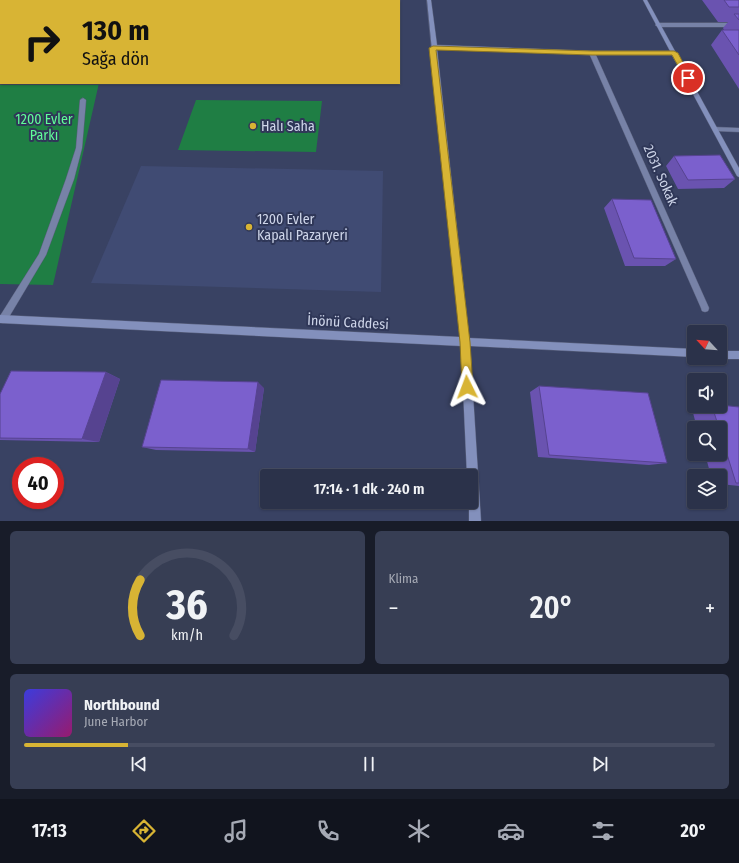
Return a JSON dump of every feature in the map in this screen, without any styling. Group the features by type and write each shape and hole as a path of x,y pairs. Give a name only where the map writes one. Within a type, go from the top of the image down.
{"street":[{"path":"429,0 465,342 475,521"},
{"path":"645,0 739,174"},
{"path":"658,25 739,25"},
{"path":"433,48 592,53 674,53"},
{"name":"2031. Sokak","path":"592,53 705,308"},
{"path":"1,320 42,255 70,178 79,148 83,100"},
{"path":"716,129 739,130"},
{"name":"İnönü Caddesi","path":"1,320 687,353"},
{"path":"727,355 739,356"}],"shaded area":[{"name":"1200 Evler Kapalı Pazaryeri","path":"141,166 383,171 381,292 91,283"}],"green space":[{"name":"1200 Evler Parkı","path":"0,84 99,84 53,285 0,284"},
{"name":"Halı Saha","path":"196,100 322,101 316,152 178,150"}],"building":[{"path":"724,0 739,0 739,7 729,7"},
{"path":"734,14 739,14 739,20"},
{"path":"722,30 739,30 739,55"},
{"path":"720,155 735,179 688,180 674,156"},
{"path":"612,199 651,200 676,259 634,258"},
{"path":"11,371 106,372 82,439 0,438 0,394"},
{"path":"161,380 258,382 248,449 142,447"},
{"path":"539,386 648,393 667,463 549,455"},
{"path":"727,406 739,407 739,483 736,483 727,454 727,421 717,421 714,413 727,413"}],"place":[{"name":"Halı Saha","path":"253,126"},
{"name":"1200 Evler Kapalı Pazaryeri","path":"249,227"}],"route":[{"path":"467,387 465,342 433,48 592,53 674,53 688,78"}]}
